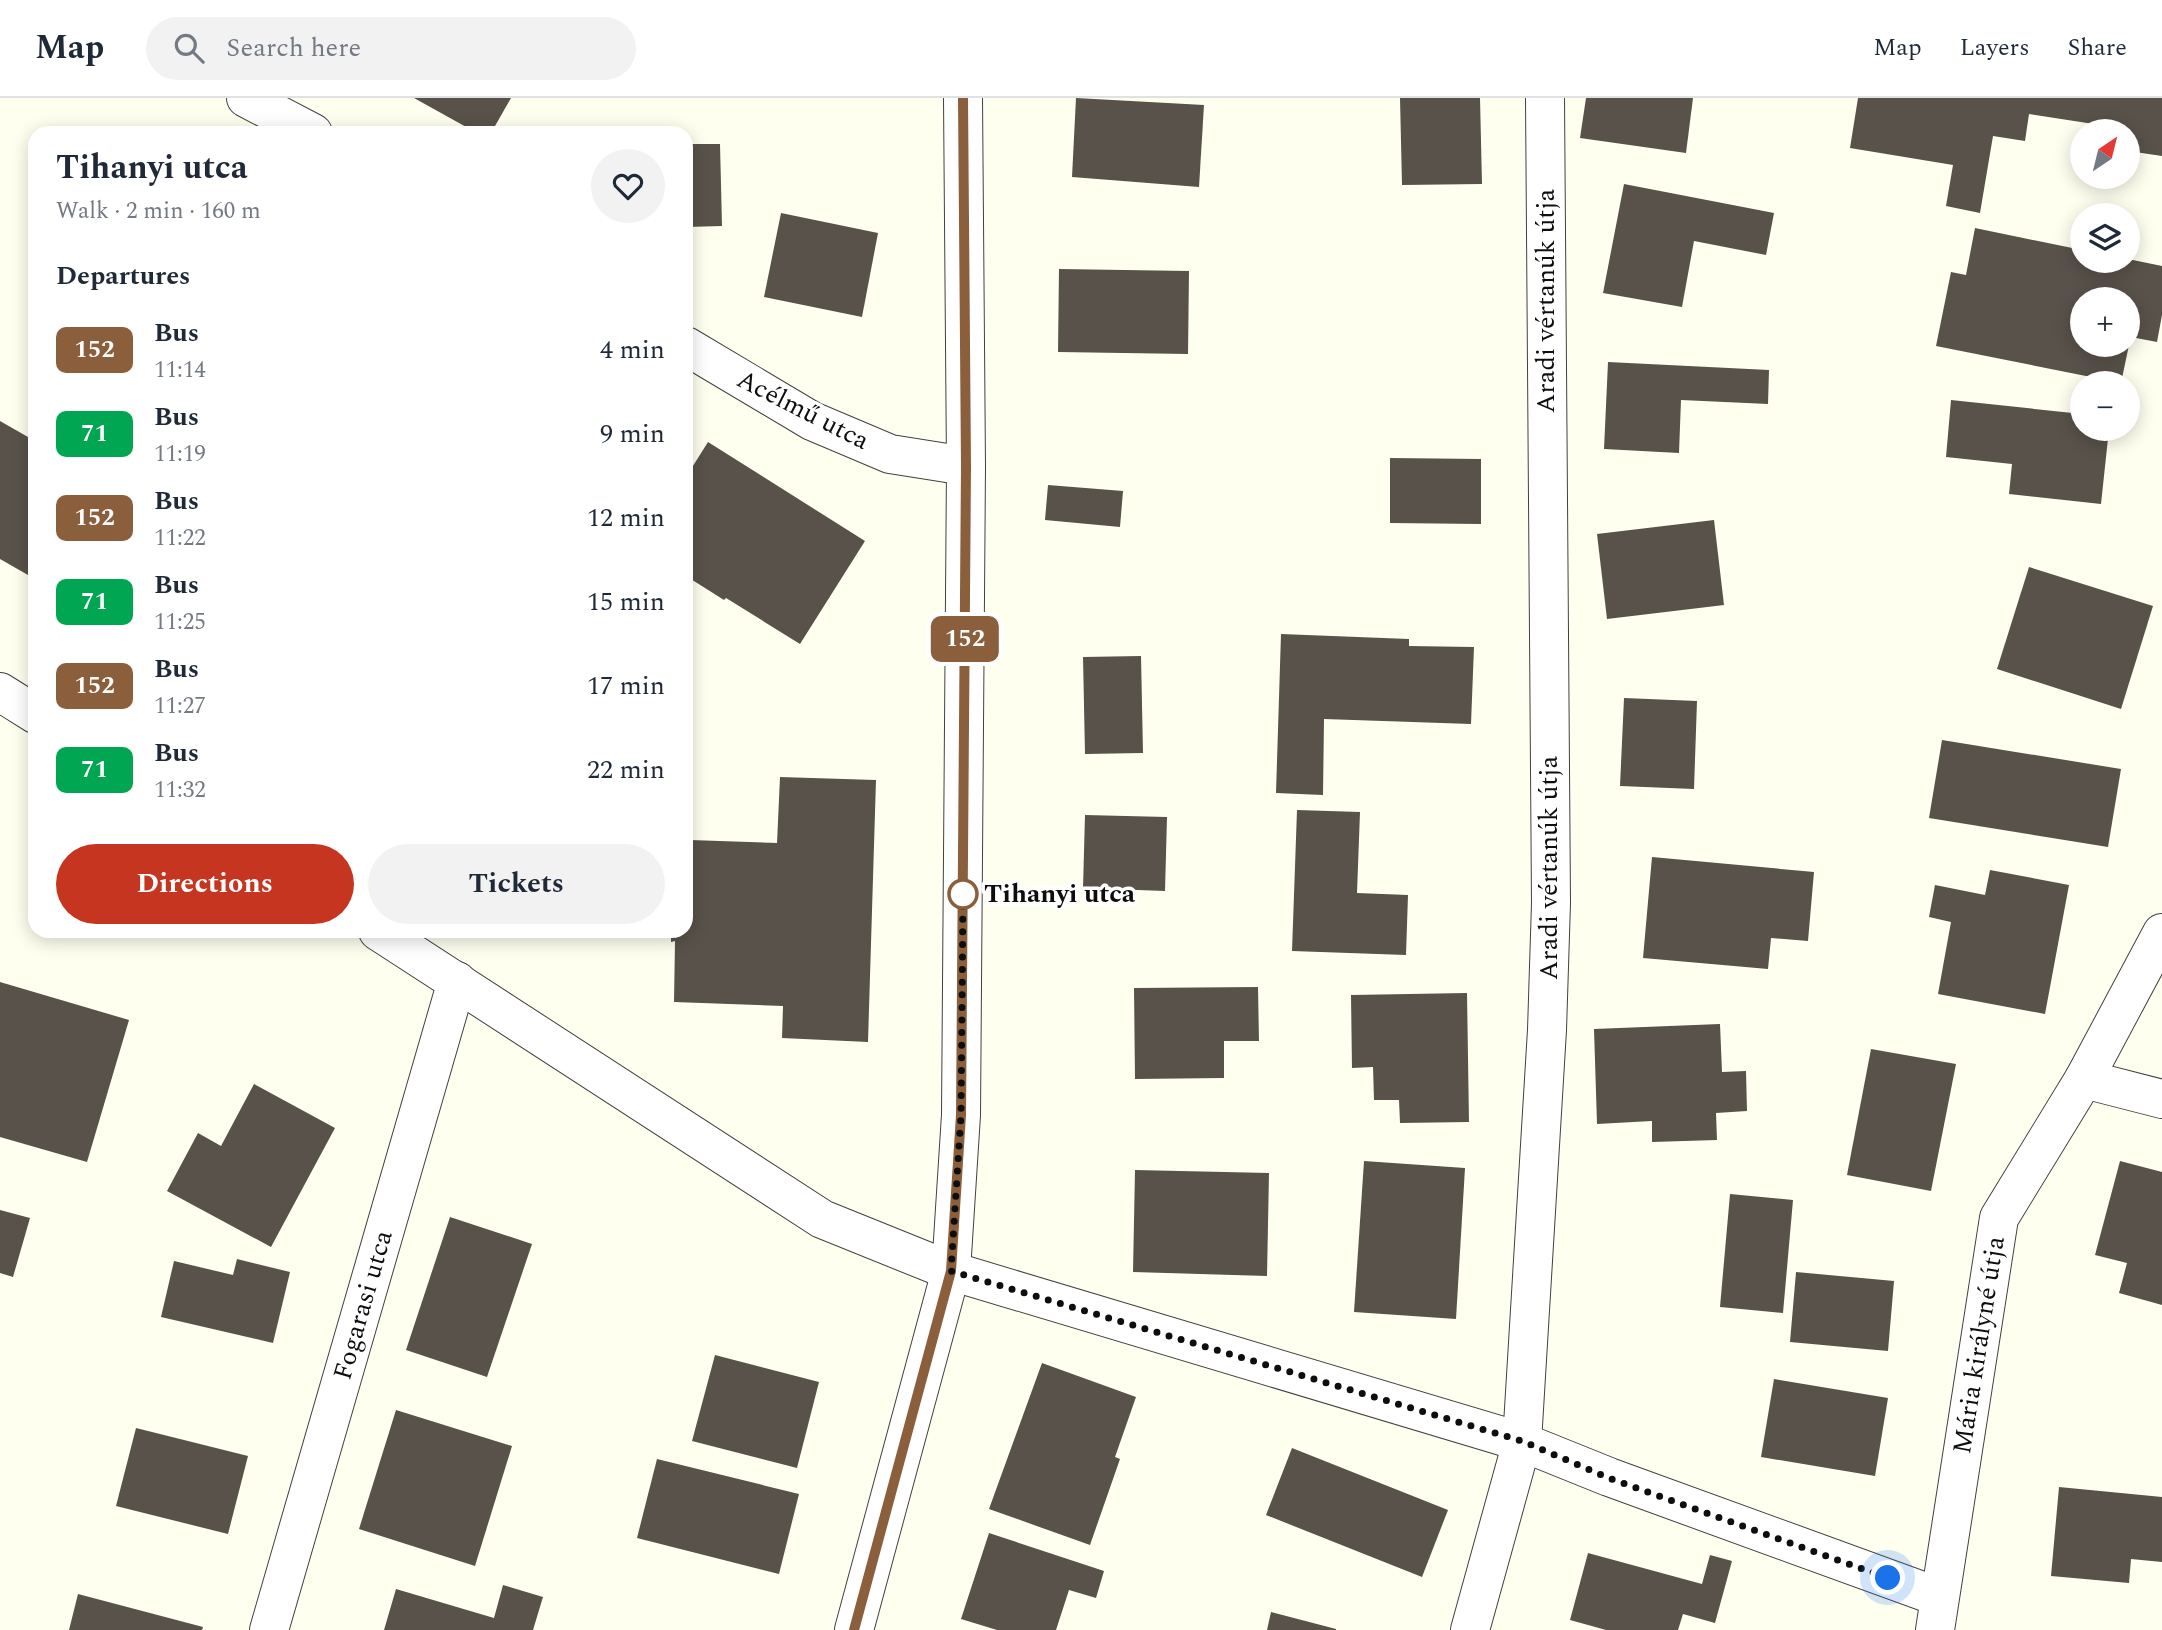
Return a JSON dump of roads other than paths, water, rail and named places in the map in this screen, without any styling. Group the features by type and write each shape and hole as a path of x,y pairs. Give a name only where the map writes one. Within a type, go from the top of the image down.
{"street":[{"path":"246,98 300,126"},
{"path":"855,1630 951,1271 961,1115 966,466 963,98"},
{"name":"Aradi vértanúk útja","path":"1471,1630 1522,1441 1546,1044 1551,903 1545,98"},
{"name":"Acélmű utca","path":"693,350 812,421 890,454 966,466"},
{"path":"0,692 28,710"},
{"name":"Mária királyné útja","path":"1937,1613 1999,1218 2084,1079 2162,933"},
{"path":"389,938 821,1219 951,1271 1522,1441 1937,1613"},
{"name":"Fogarasi utca","path":"269,1630 457,981"},
{"path":"2084,1079 2162,1099"}],"place":[{"name":"Tihanyi utca","path":"963,894"}]}
